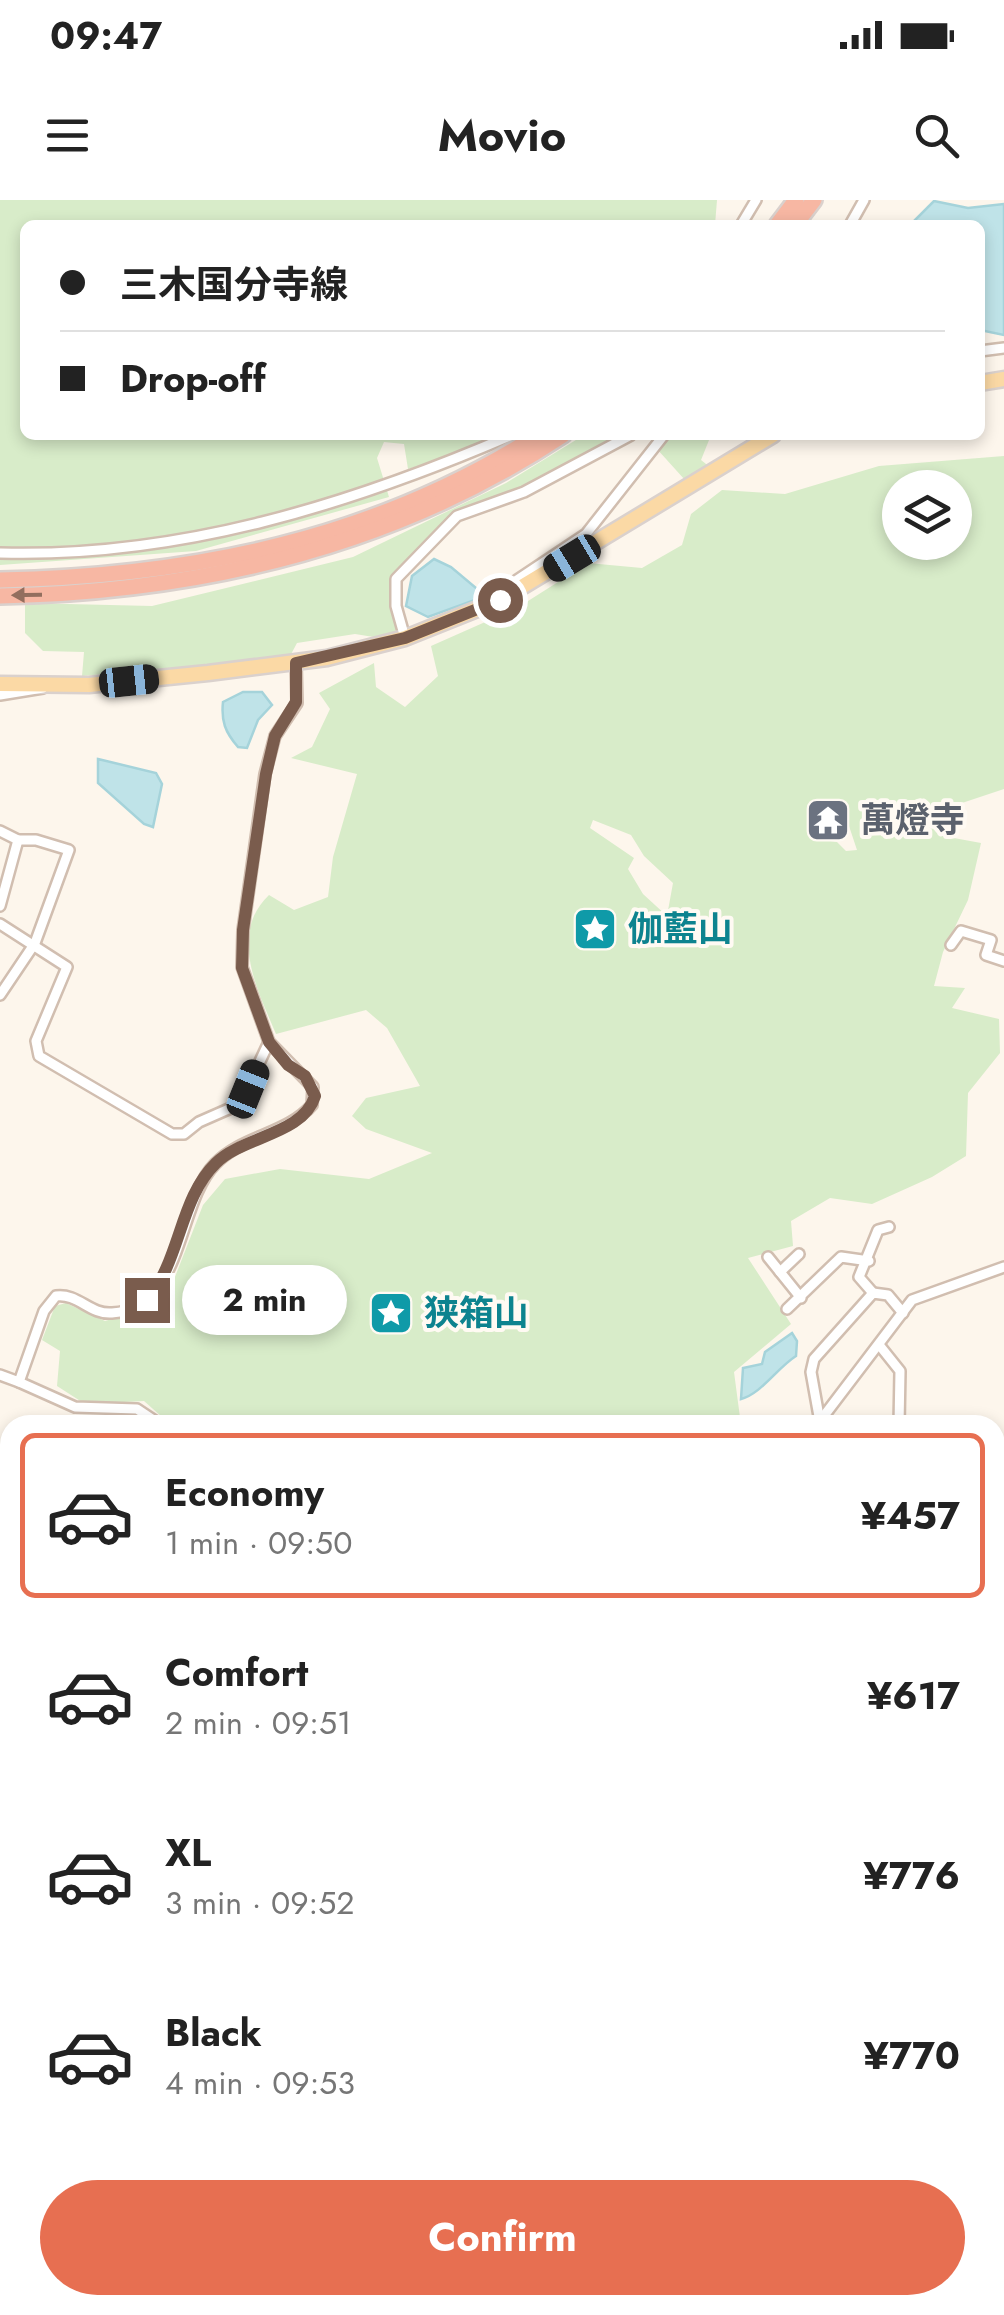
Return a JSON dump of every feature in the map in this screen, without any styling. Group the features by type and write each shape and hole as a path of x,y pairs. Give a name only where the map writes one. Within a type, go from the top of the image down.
{"highway":[{"path":"780,220 796,200"},
{"path":"799,220 814,200"},
{"path":"0,580 138,572 232,559 301,543 432,493 529,440"},
{"path":"0,596 165,582 236,572 306,555 440,506 554,440"}],"main road":[{"path":"0,684 45,686 296,663 405,638 500,600 765,440"}],"street":[{"path":"0,553 95,553 228,532 448,464 501,440"},
{"path":"405,638 396,606 396,579 458,516 524,492 622,440"},
{"path":"500,600 509,586 586,534 660,440"},
{"path":"19,1382 48,1302 68,1294 101,1312 114,1314 147,1300 172,1258 204,1176 238,1146 288,1125 312,1105 313,1087 269,1042 245,983 243,930 271,748 293,714 299,693 296,663"},
{"path":"0,695 45,686"},
{"path":"0,831 18,840 36,840 69,850 36,943 0,995"},
{"path":"0,906 18,840"},
{"path":"0,924 36,943 67,967 36,1042 38,1056 172,1134 184,1134 199,1122 240,1104 269,1042"},
{"path":"951,945 961,931 991,940 986,954 1004,961"},
{"path":"889,1227 878,1230 859,1277 873,1293 888,1295 903,1313"},
{"path":"780,1272 800,1254"},
{"path":"786,1309 840,1257 868,1260"},
{"path":"768,1258 801,1298"},
{"path":"826,1415 919,1296 1004,1268"},
{"path":"818,1415 811,1372 814,1359 873,1293"},
{"path":"880,1346 900,1371 899,1415"},
{"path":"0,1375 75,1406 137,1409 146,1415"}],"green space":[{"path":"0,200 717,200 715,220 20,220 20,440 484,440 452,456 408,469 404,444 384,442 377,458 389,497 196,551 0,565"},
{"path":"576,440 615,440 524,488 455,513 392,582 396,630 386,639 355,634 297,643 289,658 82,676 84,652 43,651 25,633 25,603 152,606 353,557 506,483"},
{"path":"665,440 709,440 701,460 711,468 685,480 657,449"},
{"path":"1004,456 1004,789 959,804 937,823 943,836 981,843 968,900 943,952 934,986 965,988 952,1008 999,1019 1000,1053 968,1093 966,1156 932,1177 872,1204 830,1198 791,1221 793,1246 748,1258 791,1324 734,1372 740,1415 160,1415 144,1401 85,1404 57,1386 60,1351 42,1340 55,1306 66,1303 105,1321 145,1309 173,1282 203,1205 225,1179 280,1169 369,1179 432,1153 366,1129 352,1116 366,1098 420,1086 387,1028 366,1010 276,1034 250,963 250,927 269,895 294,910 328,897 333,857 357,774 291,758 312,747 330,709 319,693 374,663 376,687 405,707 438,676 431,646 517,608 588,563 642,568 682,545 691,514 722,490 785,494 879,466","holes":["817,800 846,817 857,850 846,851 837,842 817,839 811,826","593,820 631,835 644,856 673,883 667,916 643,894 628,869 634,858 590,828"]}],"water":[{"path":"934,201 968,208 1004,204 1004,335 985,331 985,220 915,220"},
{"path":"434,559 451,567 482,593 475,600 428,617 406,606 412,576"},
{"path":"243,692 262,692 272,705 258,720 247,748 234,742 223,715 223,702"},
{"path":"98,759 156,773 162,784 153,827 144,824 98,783"},
{"path":"792,1333 797,1341 796,1356 755,1392 741,1399 743,1368 762,1364 765,1352"}],"place":[{"name":"萬燈寺","path":"828,820"},
{"name":"伽藍山","path":"595,929"},
{"name":"狭箱山","path":"391,1313"}],"route":[{"path":"147,1300 160,1285 204,1176 238,1146 301,1118 315,1096 305,1076 274,1052 242,968 243,930 266,774 275,736 293,714 299,693 296,663 359,652 405,638 500,600"}]}
